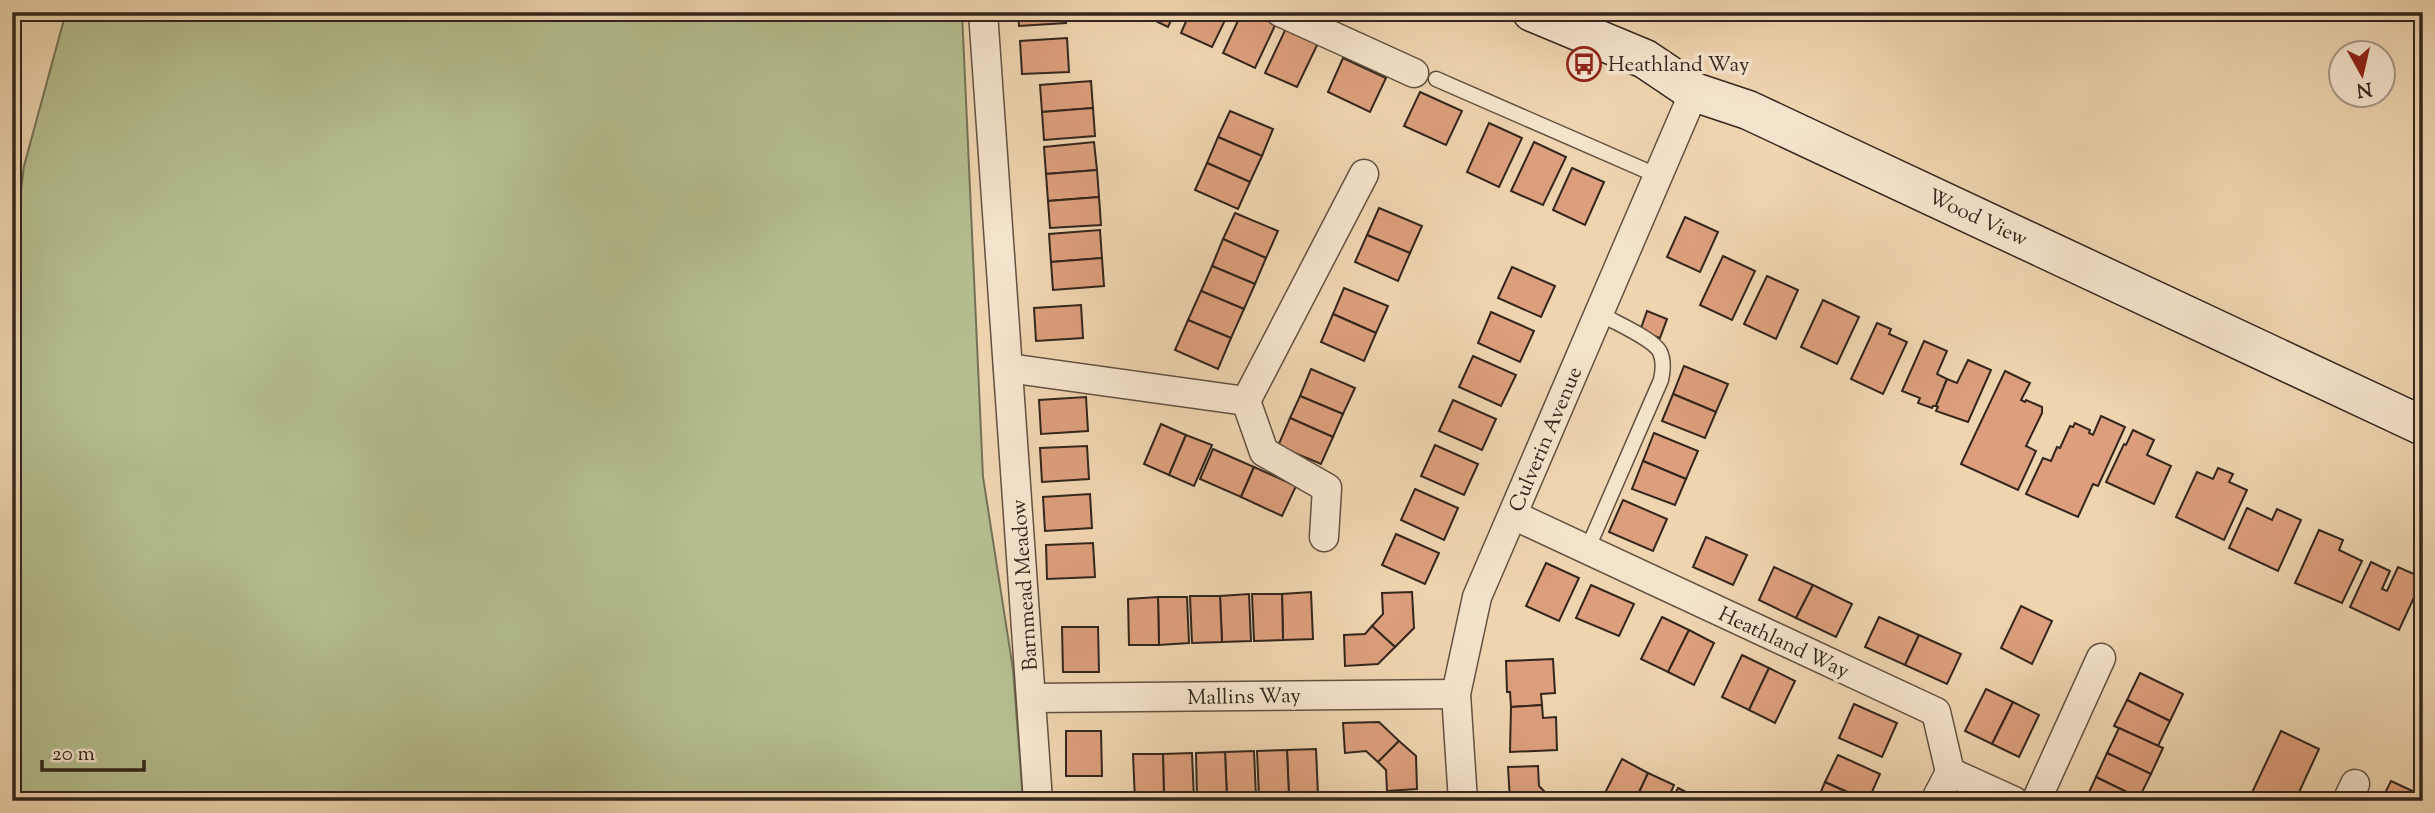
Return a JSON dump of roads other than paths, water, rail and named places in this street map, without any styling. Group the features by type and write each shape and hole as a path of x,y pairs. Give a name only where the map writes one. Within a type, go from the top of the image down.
{"main road":[{"name":"Wood View","path":"1532,12 1646,59 1694,92 1748,110 2423,426"}],"street":[{"name":"Barnmead Meadow","path":"983,12 1038,801"},
{"path":"1280,12 1425,76"},
{"name":"Culverin Avenue","path":"1462,801 1456,694 1476,597 1694,92"},
{"path":"1324,537 1327,488 1264,452 1246,401 1364,174"},
{"path":"1008,368 1246,401"},
{"name":"Heathland Way","path":"1513,515 1936,712 1950,772"},
{"path":"2036,801 2101,658"},
{"name":"Mallins Way","path":"1032,698 1456,694"},
{"path":"1935,801 1950,772 2014,801"}],"lane":[{"path":"1425,76 1656,175"},
{"path":"1587,550 1663,372 1658,348 1599,313"}],"place":[{"name":"Heathland Way","path":"1584,64"}]}
